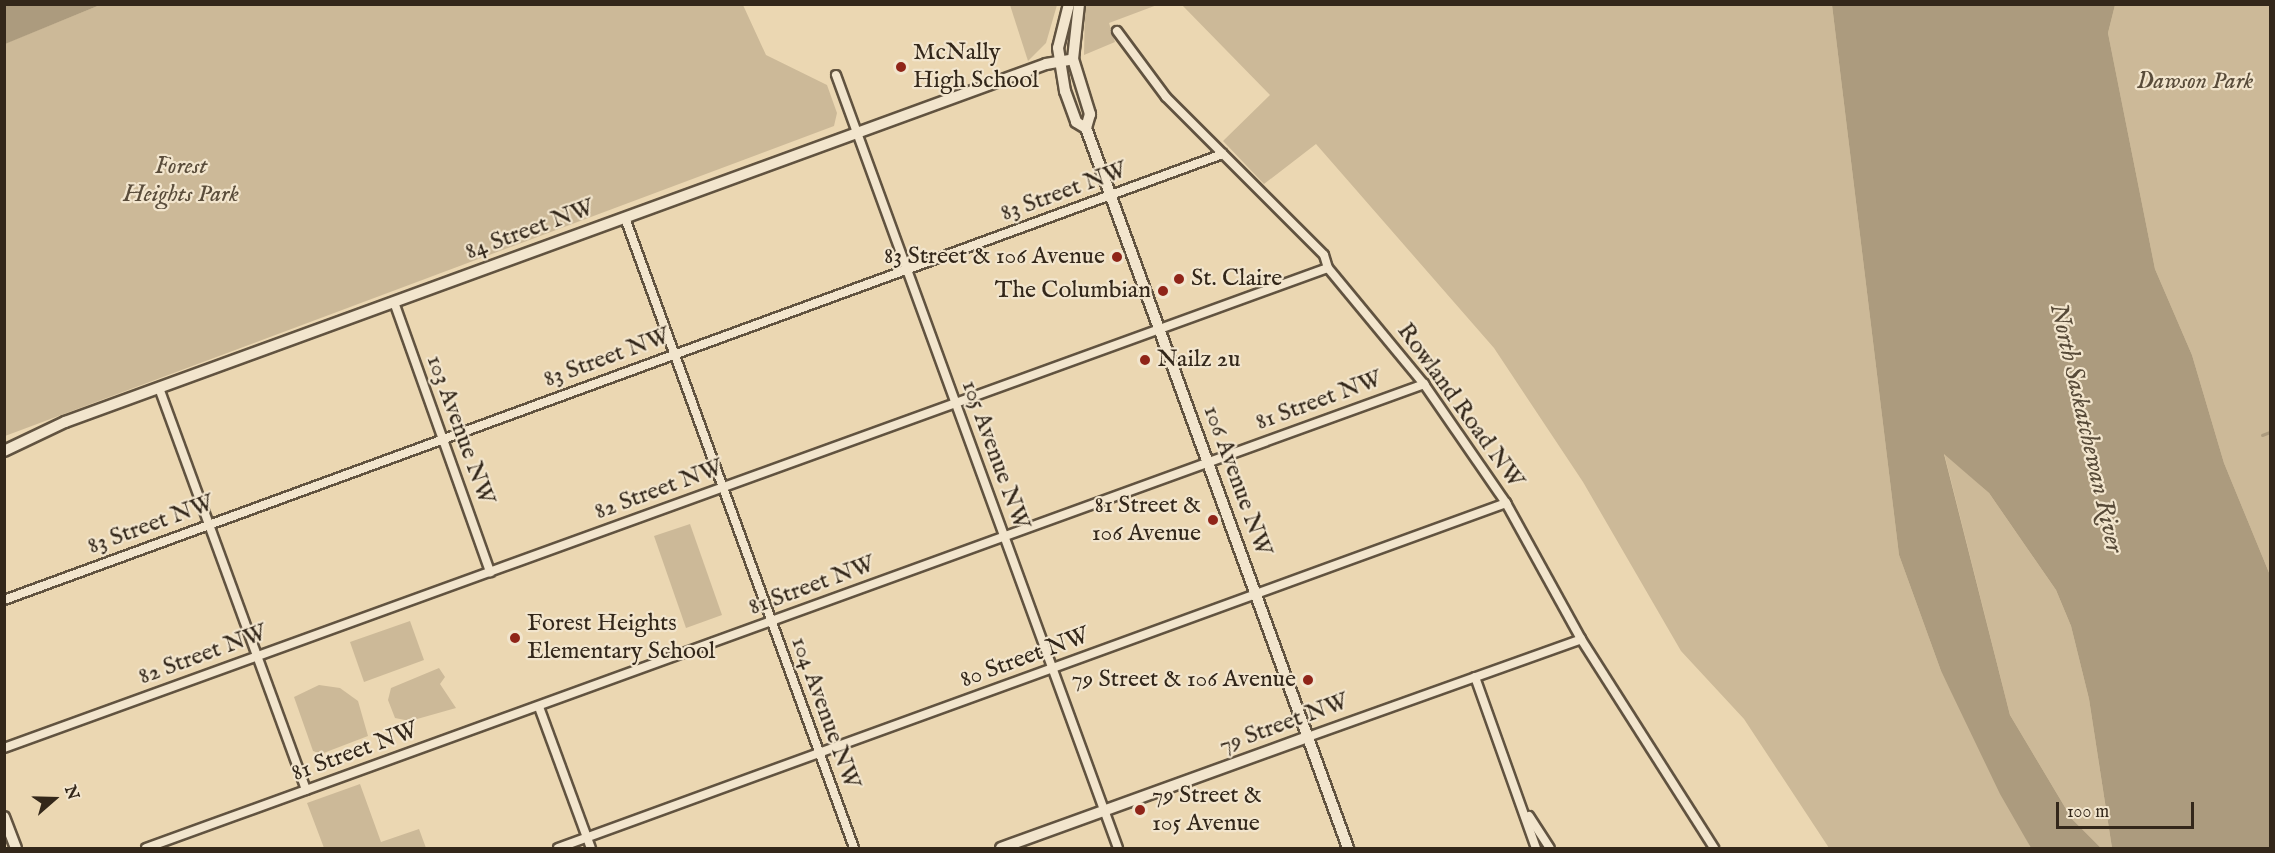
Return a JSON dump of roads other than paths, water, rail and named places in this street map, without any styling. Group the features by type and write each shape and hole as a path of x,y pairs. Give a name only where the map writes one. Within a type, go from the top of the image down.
{"main road":[{"path":"1058,62 1069,4"},
{"path":"1073,59 1079,4"},
{"name":"84 Street NW","path":"4,451 65,422 856,133 1058,62 1073,59"},
{"name":"106 Avenue NW","path":"1073,59 1090,114 1086,128 1348,849"},
{"name":"106 Avenue NW","path":"1058,62 1076,122 1086,128"},
{"name":"79 Street NW","path":"1001,849 1308,737"},
{"path":"4,817 16,849"}],"street":[{"name":"Rowland Road NW","path":"1117,31 1152,80 1324,255 1328,268 1424,384 1506,502 1581,639 1714,849"},
{"name":"105 Avenue NW","path":"836,75 1118,849"},
{"name":"83 Street NW","path":"4,600 1223,154"},
{"name":"104 Avenue NW","path":"625,218 854,849"},
{"name":"82 Street NW","path":"4,748 1328,268"},
{"name":"103 Avenue NW","path":"394,302 490,572"},
{"name":"81 Street NW","path":"146,849 1424,384"},
{"path":"159,388 306,790"},
{"name":"80 Street NW","path":"558,849 1506,502"},
{"name":"79 Street NW","path":"1308,737 1581,639"},
{"path":"1475,677 1524,807 1536,849"},
{"path":"539,707 591,849"},
{"path":"1524,807 1550,849"}],"water":[{"path":"5,4 100,4 100,5 5,44"},
{"name":"North Saskatchewan River","path":"1832,5 2115,5 2108,33 2155,269 2192,355 2224,463 2270,575 2270,848 2112,848 2089,699 2071,626 2056,590 1989,493 1944,454 2010,715 2072,819 2101,848 2031,848 2000,794 1941,671 1899,555"}],"waterway":[{"path":"2262,435 2270,432"}],"place":[{"name":"McNally High School","path":"901,67"},
{"name":"83 Street & 106 Avenue","path":"1117,257"},
{"name":"St. Claire","path":"1179,279"},
{"name":"The Columbian","path":"1163,291"},
{"name":"Nailz 2u","path":"1145,360"},
{"name":"81 Street & 106 Avenue","path":"1213,520"},
{"name":"Forest Heights Elementary School","path":"515,638"},
{"name":"79 Street & 106 Avenue","path":"1308,680"},
{"name":"79 Street & 105 Avenue","path":"1140,810"}],"park label":[{"name":"Dawson Park","path":"2195,82"},
{"name":"Forest Heights Park","path":"181,181"}]}
